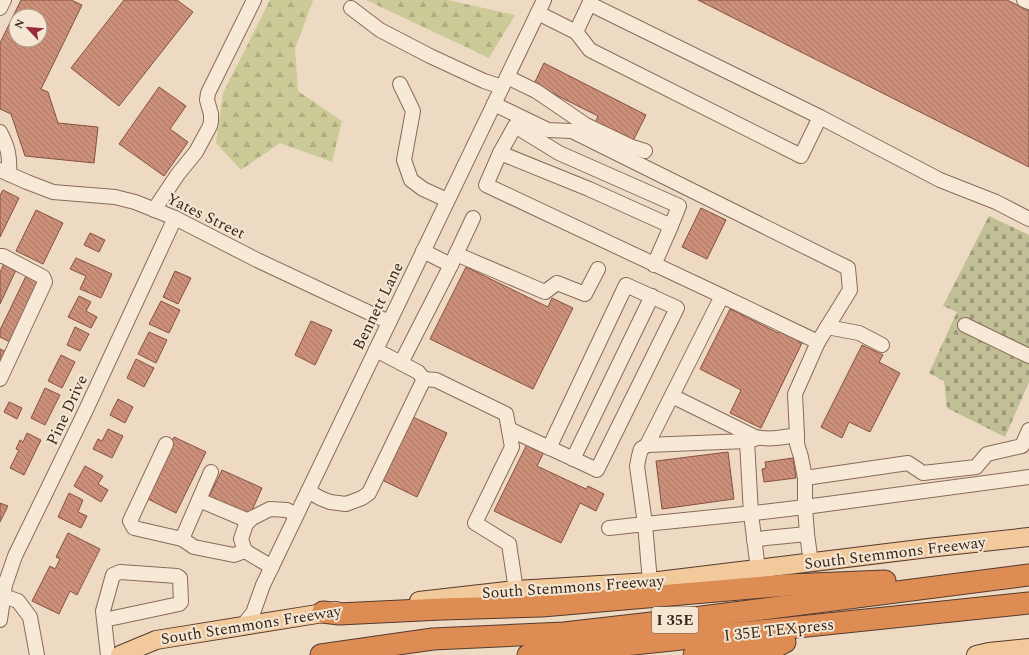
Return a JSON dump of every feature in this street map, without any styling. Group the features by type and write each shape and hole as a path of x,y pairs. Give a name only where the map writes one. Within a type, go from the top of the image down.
{"highway":[{"path":"323,612 340,614 542,606 788,585 1029,575"},
{"name":"I 35E","path":"321,655 433,639 572,632 678,620 1029,575"},
{"name":"I 35E TEXpress","path":"528,655 1029,603"},
{"name":"I 35E","path":"694,655 785,642 1029,616"},
{"path":"760,655 785,642"}],"main road":[{"name":"South Stemmons Freeway","path":"120,655 156,640 323,612 516,590 650,582 1029,537"},
{"path":"984,654 1029,648"}],"street":[{"path":"0,8 4,0"},
{"path":"154,210 178,174 196,152 210,126 211,114 207,100 208,93 254,0"},
{"name":"Bennett Lane","path":"243,625 253,613 263,586 296,515 544,0"},
{"path":"1024,0 1029,2"},
{"path":"576,32 590,2 820,117 940,180 996,202 1029,218"},
{"path":"351,8 380,30 458,69 484,81 504,82 536,91 586,124 632,147 645,151"},
{"path":"538,13 576,32 590,50 801,156 820,117"},
{"path":"400,84 413,111 404,160 411,180 423,189 447,200"},
{"path":"494,104 548,130 572,131 848,268 850,290 818,342 795,394 797,444 805,478 805,507 811,563"},
{"path":"654,265 679,206 559,153 515,126 500,153 486,185 654,265 722,296 818,342"},
{"path":"0,132 10,159 4,172"},
{"path":"500,153 589,189 671,226"},
{"name":"Yates Street","path":"4,172 53,192 115,197 135,202 175,218 257,260 389,322"},
{"name":"Pine Drive","path":"0,620 5,585 15,556 85,412 175,218"},
{"path":"401,363 454,259 473,218"},
{"path":"423,251 454,259 545,292 557,283 585,294 598,269"},
{"path":"0,256 3,256 43,277 45,282 0,379"},
{"path":"509,429 549,448 597,470 678,308 626,285 549,448"},
{"path":"573,459 652,296"},
{"path":"650,582 645,524 637,466 639,456 641,449 647,445 722,296"},
{"path":"964,325 1029,356"},
{"path":"827,328 859,333 882,345"},
{"path":"376,350 418,372 424,379 436,380 506,414 512,447 475,523 509,544 516,590"},
{"path":"308,492 330,502 346,504 362,498 369,493 424,379"},
{"path":"672,396 753,436 751,514 758,569"},
{"path":"805,478 908,463 923,473 976,467 987,454 1022,446 1029,430"},
{"path":"647,445 753,440 797,436"},
{"path":"166,444 130,521 134,528 182,539 194,547 234,555 245,551"},
{"path":"182,539 211,472"},
{"path":"609,528 751,514 1029,477"},
{"path":"199,500 249,521"},
{"path":"272,567 245,551 241,539 246,524 252,518 270,509 287,510 296,515"},
{"path":"754,540 807,534"},
{"path":"104,620 179,604 181,602 180,578 177,576 120,572 113,575 103,611 104,620 108,655"},
{"path":"3,596 18,601 30,616 37,655"}],"green space":[{"path":"270,0 313,0 295,49 298,91 342,121 332,162 280,143 241,170 216,143 223,93"},
{"path":"366,0 448,0 515,15 489,58"},
{"path":"989,216 1029,235 1029,382 1005,437 947,408 944,381 929,373 957,312 943,306"}],"building":[{"path":"21,0 71,0 82,5 41,89 48,92 58,123 98,127 94,163 25,156 11,114 0,109 0,43 8,27 8,48 48,48 48,8 17,8"},
{"path":"124,0 177,0 193,12 119,106 71,68"},
{"path":"698,0 1007,0 1029,11 1029,167"},
{"path":"544,63 646,115 632,143 595,124 598,116 534,84"},
{"path":"159,87 186,106 170,129 188,142 164,176 119,144"},
{"path":"3,190 19,198 0,237 0,195"},
{"path":"701,208 726,220 707,259 682,247"},
{"path":"36,210 63,223 43,264 16,251"},
{"path":"90,233 105,240 99,252 84,245"},
{"path":"76,258 112,274 101,298 80,289 86,276 70,269"},
{"path":"4,264 16,270 0,304 0,272"},
{"path":"466,267 548,307 552,298 573,308 533,389 430,339"},
{"path":"175,271 191,278 178,304 163,297"},
{"path":"27,274 39,280 10,342 0,337 0,330"},
{"path":"79,296 91,302 86,311 97,317 91,328 68,317"},
{"path":"161,301 180,310 169,333 149,324"},
{"path":"730,309 778,333 782,326 802,335 799,342 802,343 761,428 730,413 741,390 700,369"},
{"path":"311,321 332,330 315,365 295,355"},
{"path":"75,327 89,334 80,351 67,345"},
{"path":"149,332 167,340 156,363 138,354"},
{"path":"862,345 883,355 879,362 900,373 870,432 849,422 842,438 821,427"},
{"path":"0,349 6,352 0,364"},
{"path":"61,355 75,362 62,388 48,381"},
{"path":"136,359 154,368 144,387 127,378"},
{"path":"45,388 60,395 45,425 31,418"},
{"path":"118,399 133,407 125,423 110,415"},
{"path":"9,402 22,408 17,419 4,412"},
{"path":"413,417 447,433 417,497 382,480"},
{"path":"108,429 123,436 112,458 93,449 98,439 102,441"},
{"path":"27,433 41,440 24,475 10,468 19,450 16,449 20,440 23,442"},
{"path":"174,437 206,452 176,513 144,497"},
{"path":"528,442 545,450 537,466 586,489 588,486 604,494 596,511 580,503 561,543 494,511"},
{"path":"728,452 734,499 662,509 656,461"},
{"path":"793,458 796,478 764,482 762,469 766,468 765,462"},
{"path":"85,466 103,476 98,484 108,490 101,502 74,486"},
{"path":"222,470 262,488 250,515 209,497"},
{"path":"69,493 83,500 78,512 87,516 81,528 58,517"},
{"path":"0,503 8,506 0,522"},
{"path":"68,533 100,549 77,595 70,591 59,614 32,601 50,566 55,569 60,559 56,557"}]}
